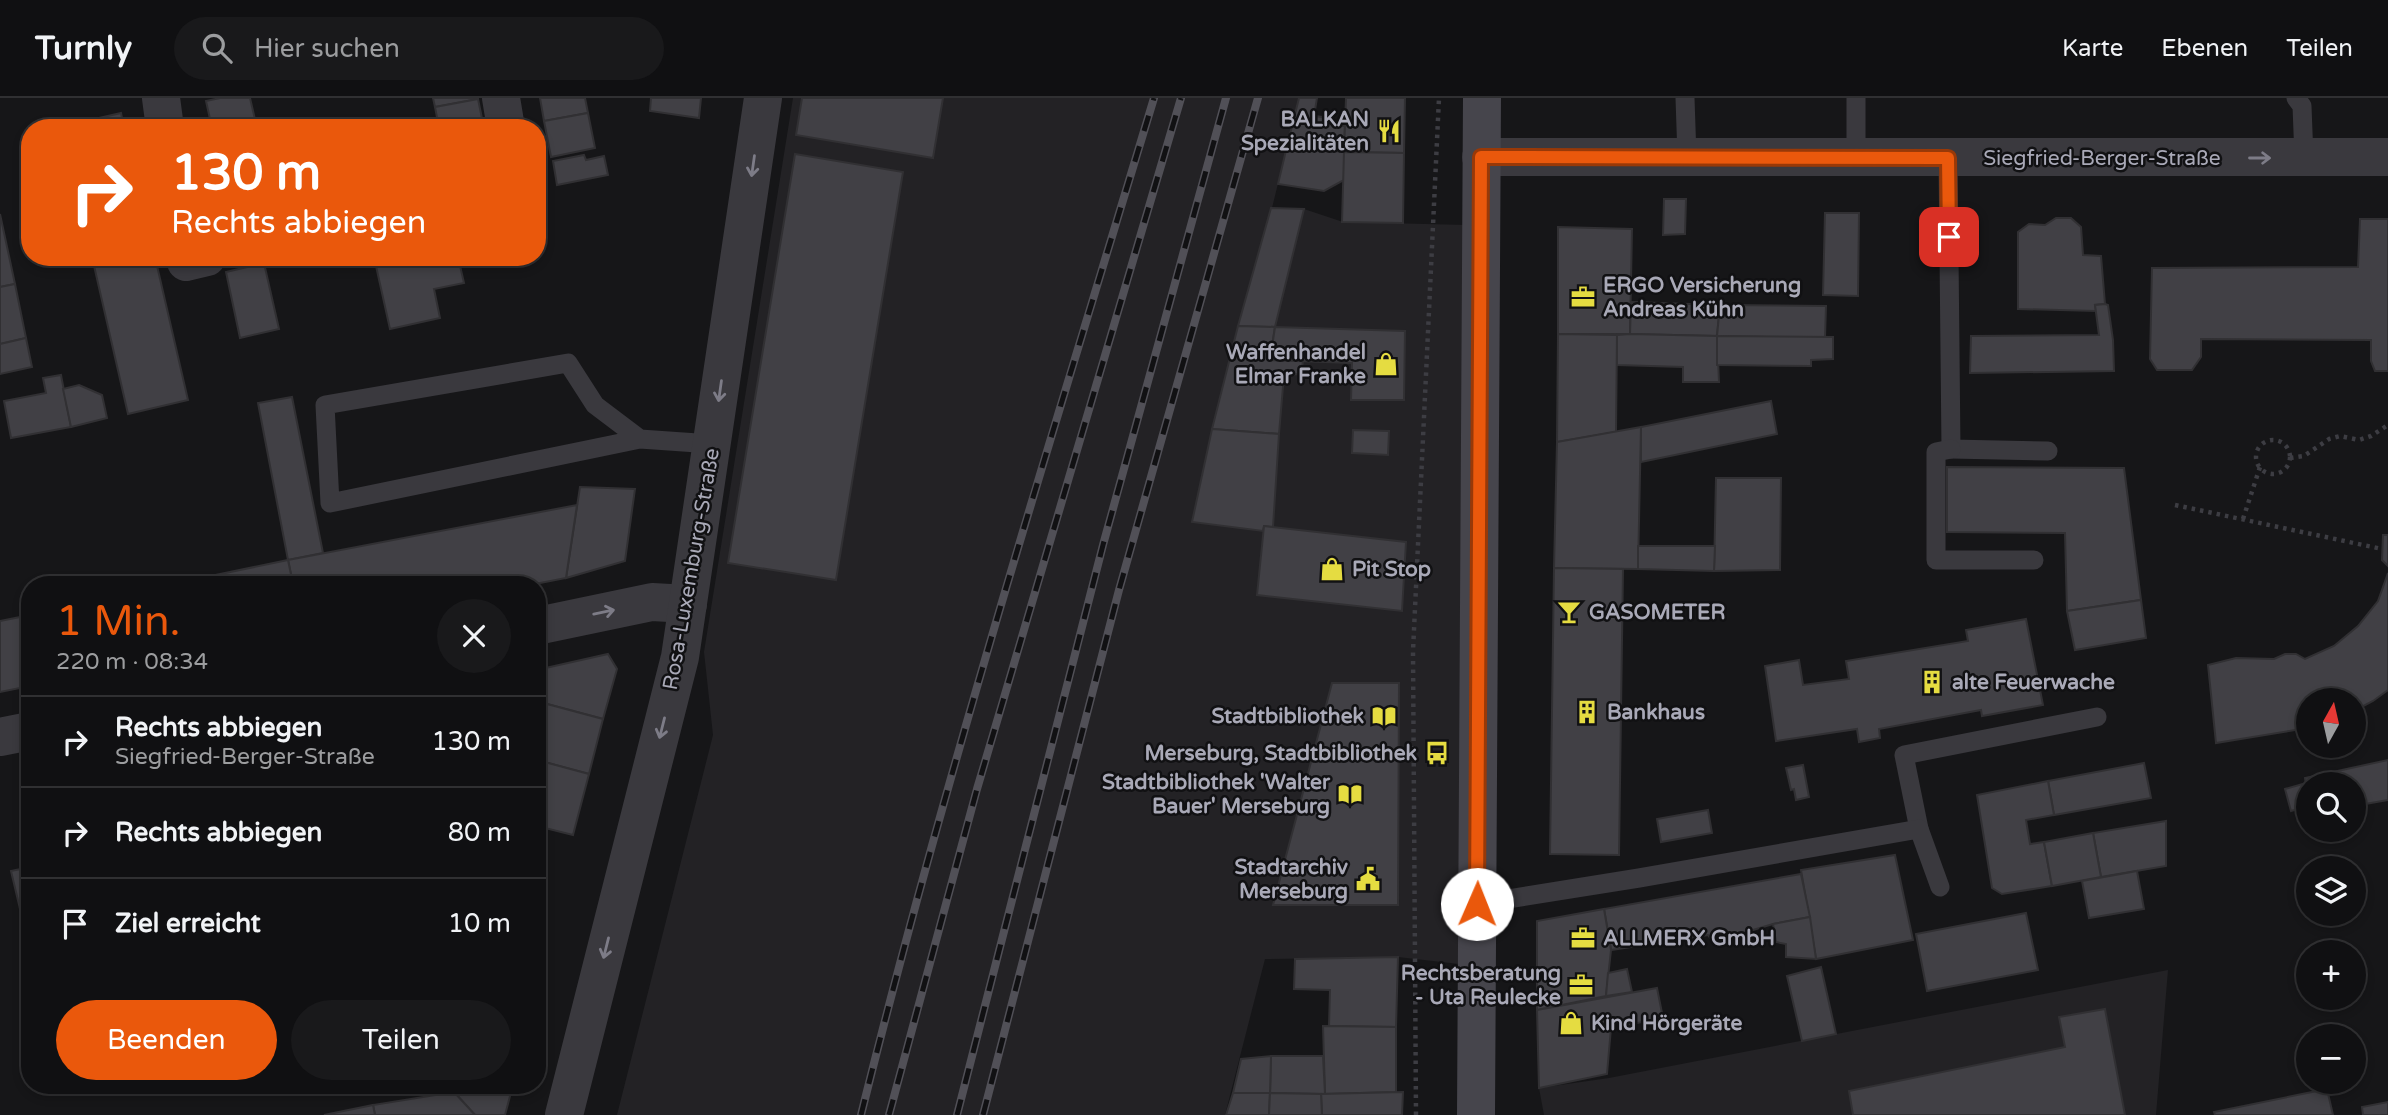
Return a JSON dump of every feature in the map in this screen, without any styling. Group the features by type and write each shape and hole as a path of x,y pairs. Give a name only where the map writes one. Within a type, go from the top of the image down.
{"main road":[{"path":"1476,1115 1482,98"}],"street":[{"path":"161,98 164,119"},
{"path":"502,98 505,119"},
{"name":"Rosa-Luxemburg-Straße","path":"564,1115 680,657 763,98"},
{"name":"Siegfried-Berger-Straße","path":"1481,157 2388,157"},
{"path":"546,624 652,602 688,604"},
{"path":"0,737 21,733"}],"lane":[{"path":"1685,98 1687,158"},
{"path":"1856,98 1856,158"},
{"path":"2296,98 2302,106 2304,158"},
{"path":"1948,158 1951,449"},
{"path":"640,439 595,405 568,363 325,405 330,503 640,439 712,444"},
{"path":"2034,560 1936,560 1936,452 1951,449 2048,451"},
{"path":"1940,887 1919,829 1904,755 2097,717"},
{"path":"1477,904 1919,829"}],"path":[{"path":"1416,1115 1413,651 1439,98"},
{"path":"2290,458 2304,456 2329,439 2340,436 2360,440 2388,425"},
{"path":"2243,519 2260,467 2257,453 2267,441 2278,441 2287,447 2290,458 2286,468 2276,473 2265,472 2260,467"},
{"path":"2175,505 2382,549"}],"shaded area":[{"path":"793,98 1299,98 1272,208 1304,209 1343,222 1467,225 1459,964 1398,957 1265,959 1225,1115 617,1115 713,735 704,652"},
{"path":"2168,970 2156,1115 1544,1115 1539,1088 1609,1078"}],"building":[{"path":"250,98 255,119 210,119 206,101"},
{"path":"433,98 478,98 478,99 435,107"},
{"path":"540,98 585,98 588,113 544,119"},
{"path":"651,98 701,98 699,118 650,111"},
{"path":"802,98 943,98 933,158 796,135"},
{"path":"1299,98 1317,98 1314,116 1332,118 1333,125 1345,126 1344,152 1287,146"},
{"path":"1346,98 1405,98 1404,153 1344,152"},
{"path":"478,99 482,119 437,119 435,107"},
{"path":"121,113 122,119 94,119"},
{"path":"588,113 595,148 551,157 546,121"},
{"path":"1287,146 1344,152 1344,180 1324,191 1278,184"},
{"path":"1344,152 1404,153 1403,223 1342,222"},
{"path":"795,154 903,172 836,580 728,563"},
{"path":"584,155 586,160 604,156 608,175 557,185 553,161"},
{"path":"1664,199 1686,199 1685,234 1663,235"},
{"path":"1271,208 1304,209 1275,327 1238,326"},
{"path":"1825,213 1859,213 1858,296 1823,295"},
{"path":"0,214 15,284 0,287"},
{"path":"2056,218 2071,218 2081,227 2083,255 2101,256 2105,304 2095,305 2096,311 2018,309 2018,232 2029,224 2045,225"},
{"path":"2360,219 2388,219 2388,371 2375,371 2371,361 2371,340 2201,339 2201,357 2192,370 2157,370 2150,359 2152,268 2358,267"},
{"path":"1558,227 1632,229 1630,334 1558,334"},
{"path":"94,266 157,266 188,400 128,414"},
{"path":"265,266 279,329 240,338 226,272"},
{"path":"376,266 460,266 464,283 434,289 440,318 390,329"},
{"path":"15,284 26,338 0,344 0,287"},
{"path":"1631,302 1720,305 1717,336 1630,334"},
{"path":"1720,305 1826,306 1825,338 1717,336"},
{"path":"2095,305 2108,305 2113,340 2114,371 1970,373 1971,336 2099,335"},
{"path":"1238,326 1275,327 1270,360 1303,361 1301,374 1284,375 1279,434 1212,429"},
{"path":"1275,327 1405,331 1404,400 1351,400 1352,363 1270,360"},
{"path":"1558,334 1617,335 1616,432 1557,442"},
{"path":"1617,335 1717,336 1719,382 1683,382 1683,367 1617,365"},
{"path":"1717,336 1833,337 1833,359 1811,360 1811,366 1717,365"},
{"path":"26,338 32,367 0,374 0,344"},
{"path":"61,375 71,427 11,438 4,401 46,393 43,378"},
{"path":"79,385 102,395 107,418 71,427 63,389"},
{"path":"292,397 323,553 288,560 258,403"},
{"path":"1771,401 1777,434 1641,462 1641,427"},
{"path":"1641,427 1638,569 1554,568 1557,442"},
{"path":"1212,429 1279,434 1273,527 1264,526 1263,531 1192,522"},
{"path":"1353,430 1389,431 1388,455 1352,453"},
{"path":"1947,467 2124,468 2141,600 2067,611 2065,533 1947,532"},
{"path":"1716,478 1781,478 1780,570 1714,571"},
{"path":"580,487 635,489 625,561 566,578"},
{"path":"577,505 566,578 546,582 546,576 291,576 288,560"},
{"name":"Pit Stop","path":"1264,526 1406,542 1402,611 1257,595"},
{"path":"2383,535 2388,535 2388,566 2382,560"},
{"path":"1638,546 1715,546 1714,571 1638,569"},
{"path":"288,560 291,576 211,576"},
{"name":"Bankhaus","path":"1554,568 1623,569 1619,855 1550,854"},
{"path":"2388,573 2388,690 2366,705 2366,688 2296,688 2296,730 2216,743 2208,665 2236,658 2274,659 2285,654 2296,654 2305,659 2334,646 2358,626 2378,601"},
{"path":"2141,600 2146,638 2075,650 2067,611"},
{"path":"21,617 21,688 0,692 0,621"},
{"name":"alte Feuerwache","path":"2026,619 2043,705 1982,716 1981,710 1879,729 1880,738 1859,742 1857,729 1776,741 1765,666 1799,660 1803,685 1849,679 1846,661 1968,641 1966,630"},
{"path":"608,654 617,669 603,719 547,704 546,668"},
{"name":"Stadtbibliothek 'Walter Bauer' Merseburg","path":"1332,683 1399,683 1398,905 1273,905"},
{"path":"547,704 603,719 589,774 546,762"},
{"path":"2388,760 2388,800 2366,804 2366,772 2333,772"},
{"path":"546,762 589,774 573,835 546,828"},
{"path":"2144,763 2151,798 2054,815 2048,781"},
{"path":"1803,765 1809,797 1796,800 1786,768"},
{"path":"2048,781 2054,815 2026,820 2030,844 2044,842 2052,886 2002,894 1992,888 1977,795"},
{"path":"2296,786 2296,810 2291,811 2285,789"},
{"path":"1708,810 1712,833 1661,842 1657,819"},
{"path":"2166,821 2166,866 2101,877 2093,833"},
{"path":"2093,833 2101,877 2052,886 2044,842"},
{"path":"1895,855 1913,940 1816,959 1801,870"},
{"path":"21,869 21,913 11,871"},
{"path":"2137,871 2144,909 2089,918 2082,881"},
{"path":"1801,874 1810,917 1773,924 1713,942 1708,935 1611,950 1604,909"},
{"path":"1604,909 1611,950 1606,996 1537,1010 1537,921"},
{"path":"2026,913 2038,970 1927,991 1916,934"},
{"path":"1810,917 1816,959 1786,957 1786,944 1776,942 1773,924"},
{"path":"1398,957 1396,1027 1329,1026 1330,990 1294,989 1295,959"},
{"path":"1821,967 1836,1034 1802,1041 1787,976"},
{"path":"1627,969 1632,992 1606,996 1608,973"},
{"path":"1657,988 1663,1018 1611,1028 1607,1074 1539,1088 1537,1010"},
{"path":"2105,1009 2125,1115 1853,1115 1849,1091 2065,1047 2059,1017"},
{"path":"1323,1026 1396,1027 1396,1092 1325,1094"},
{"path":"1271,1056 1323,1056 1325,1094 1270,1093"},
{"path":"1271,1056 1270,1093 1233,1093 1241,1059"},
{"path":"1403,1092 1402,1115 1322,1115 1321,1094"},
{"path":"1233,1093 1270,1093 1269,1115 1226,1115"},
{"path":"1270,1093 1321,1094 1322,1115 1269,1115"},
{"path":"456,1094 511,1094 505,1115 475,1115"},
{"path":"456,1094 475,1115 375,1115 373,1105"},
{"path":"2302,1094 2328,1094 2333,1115 2215,1115 2214,1112"},
{"path":"2388,1102 2388,1115 2363,1115 2362,1107"},
{"path":"373,1105 375,1115 324,1115"}],"railway":[{"path":"861,1115 964,732 1154,98"},
{"path":"889,1115 977,789 1181,98"},
{"path":"957,1115 1103,545 1226,98"},
{"path":"983,1115 1119,590 1258,98"}],"place":[{"name":"BALKAN Spezialitäten","path":"1389,131"},
{"name":"ERGO Versicherung Andreas Kühn","path":"1583,297"},
{"name":"Waffenhandel Elmar Franke","path":"1386,364"},
{"name":"Pit Stop","path":"1332,569"},
{"name":"GASOMETER","path":"1569,612"},
{"name":"alte Feuerwache","path":"1932,682"},
{"name":"Bankhaus","path":"1587,712"},
{"name":"Stadtbibliothek","path":"1384,716"},
{"name":"Merseburg, Stadtbibliothek","path":"1437,753"},
{"name":"Stadtbibliothek 'Walter Bauer' Merseburg","path":"1350,794"},
{"name":"Stadtarchiv Merseburg","path":"1368,879"},
{"name":"ALLMERX GmbH","path":"1583,938"},
{"name":"Rechtsberatung - Uta Reulecke","path":"1581,985"},
{"name":"Kind Hörgeräte","path":"1571,1023"}],"route":[{"path":"1477,904 1481,157 1948,158 1949,237"}]}
